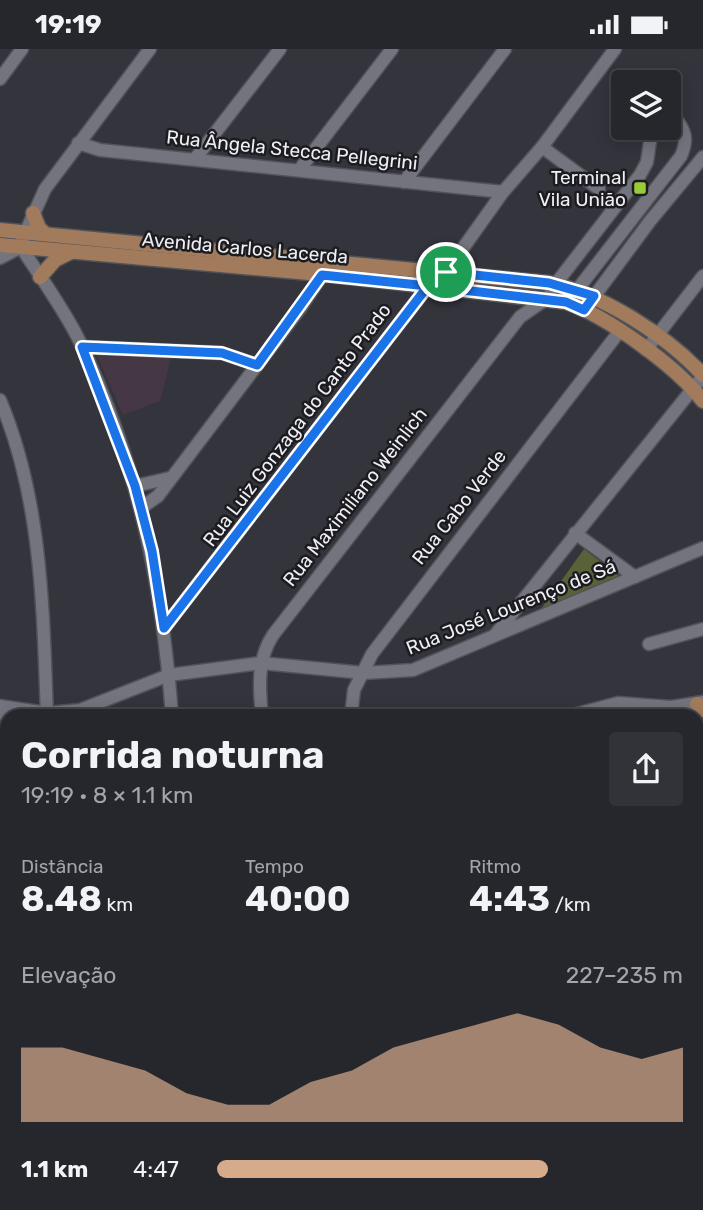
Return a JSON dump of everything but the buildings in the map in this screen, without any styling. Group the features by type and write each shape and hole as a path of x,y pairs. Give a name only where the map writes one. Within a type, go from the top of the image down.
{"main road":[{"path":"33,212 36,222 45,234"},
{"name":"Avenida Carlos Lacerda","path":"0,230 22,240 72,252 329,271 446,272 556,285 594,296 657,336 703,375"},
{"name":"Avenida Carlos Lacerda","path":"0,245 45,234 566,302 584,310 646,350 700,397"},
{"path":"40,277 55,260 72,252"}],"street":[{"path":"0,79 22,49"},
{"path":"195,159 280,49"},
{"path":"300,169 392,49"},
{"path":"404,181 505,49"},
{"name":"Rua Luiz Gonzaga do Canto Prado","path":"164,628 428,286 446,272 503,192 542,147 615,49"},
{"path":"0,258 22,240 45,189 144,51"},
{"path":"577,290 684,149 684,127 681,124"},
{"path":"484,292 493,289 546,294 556,285 595,230 640,175 647,162 650,140"},
{"name":"Rua Ângela Stecca Pellegrini","path":"78,143 100,150 503,192"},
{"path":"542,147 599,189"},
{"path":"684,149 703,149"},
{"path":"584,310 703,156"},
{"path":"22,240 40,277 82,347 135,486 152,551 164,628 171,709"},
{"path":"141,508 158,496 329,271"},
{"path":"646,350 703,277"},
{"path":"515,295 520,317"},
{"name":"Rua Maximiliano Weinlich","path":"262,709 261,663 264,648 284,619 520,317 546,299"},
{"name":"Rua Cabo Verde","path":"352,709 354,690 372,654 619,333"},
{"path":"82,347 222,353 257,365"},
{"path":"493,637 575,533 700,397 703,375"},
{"path":"0,400 14,441 34,524 45,630 47,709"},
{"path":"135,486 170,478"},
{"path":"575,533 635,577"},
{"name":"Rua José Lourenço de Sá","path":"89,709 169,675 261,663 364,673 413,670 703,548"},
{"path":"524,597 540,618"},
{"path":"649,644 703,629"},
{"path":"595,709 618,703 701,705"}],"shaded area":[{"path":"96,354 171,358 160,401 123,415"}],"green space":[{"path":"584,549 623,579 536,616"}],"place":[{"name":"Terminal Vila União","path":"640,188"}],"route":[{"path":"446,272 428,286 322,275 257,365 222,353 82,347 135,486 152,551 164,628 428,286 535,297 566,302 584,310 594,296 549,283 446,272"}]}
